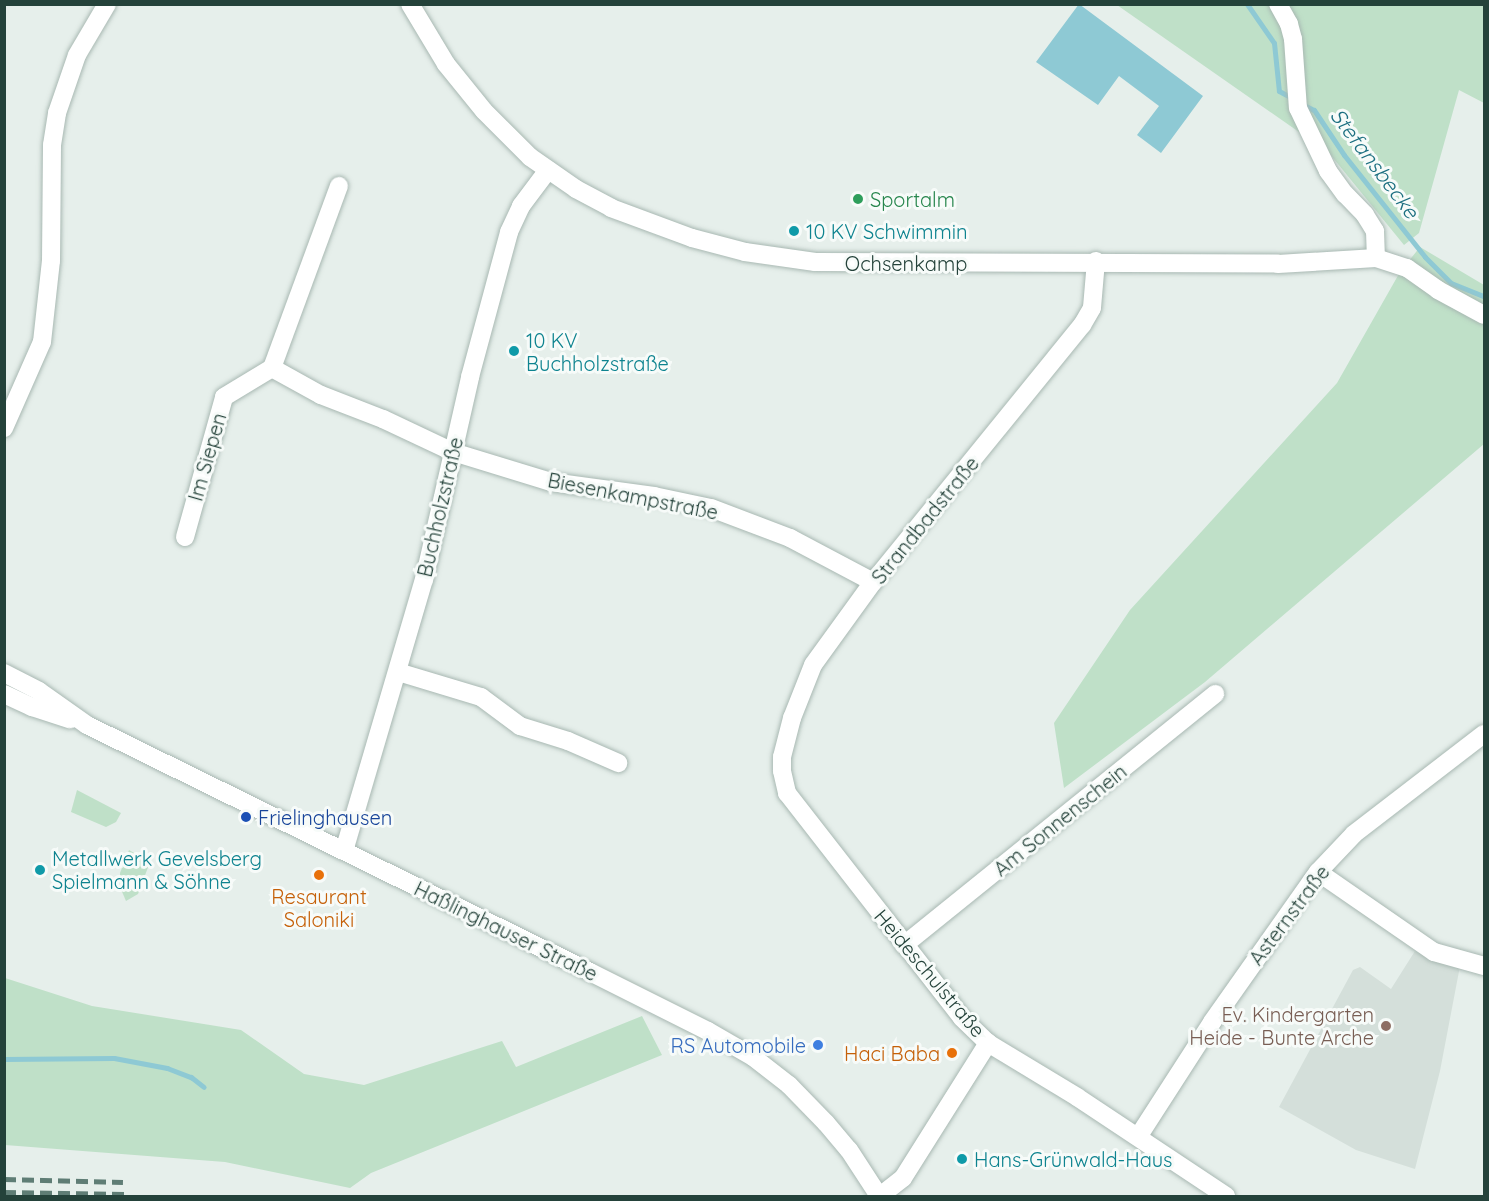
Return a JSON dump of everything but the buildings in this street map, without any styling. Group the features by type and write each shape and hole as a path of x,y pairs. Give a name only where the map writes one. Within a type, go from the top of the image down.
{"street":[{"path":"4,428 42,342 51,261 52,145 57,113 66,81 77,55 107,4"},
{"name":"Ochsenkamp","path":"410,4 446,64 484,111 530,157 576,189 645,223 745,252 815,262 930,264 1096,261 1278,264 1376,258 1407,268 1438,290 1485,315"},
{"path":"1278,4 1289,24 1293,39 1297,99 1328,171 1365,215 1375,231 1376,258"},
{"name":"Buchholzstraße","path":"344,851 424,580 453,452 509,232 521,206 548,170"},
{"path":"339,186 272,368 321,396 383,419 453,452"},
{"name":"Strandbadstraße","path":"787,793 782,757 792,718 813,665 873,582 1082,325 1092,308 1096,261"},
{"name":"Im Siepen","path":"185,537 224,398 272,368"},
{"name":"Biesenkampstraße","path":"453,452 551,482 654,496 711,508 790,538 873,582"},
{"path":"398,672 482,697 520,726 568,741 618,763"},
{"name":"Haßlinghauser Straße","path":"4,673 39,691 87,725"},
{"name":"Haßlinghauser Straße","path":"4,694 32,707 87,725 697,1025 753,1057 789,1084 826,1123 849,1150 880,1197"},
{"name":"Am Sonnenschein","path":"904,945 1215,694"},
{"name":"Asternstraße","path":"1138,1137 1212,1022 1318,872 1354,834 1485,734"},
{"name":"Heideschulstraße","path":"787,793 962,1018 988,1042 1138,1137 1226,1197"},
{"path":"1318,872 1434,952 1485,966"},
{"path":"880,1197 903,1178 988,1042"}],"shaded area":[{"name":"Ev. Kindergarten Heide - Bunte Arche","path":"1415,951 1435,960 1460,966 1440,1071 1415,1169 1356,1150 1279,1107 1353,970 1360,967 1391,989"}],"green space":[{"path":"1117,5 1484,5 1484,103 1459,90 1419,233 1404,245 1329,153"},
{"path":"1420,247 1484,285 1484,444 1205,682 1064,788 1054,723 1130,610 1337,383 1400,272"},
{"path":"77,790 121,813 116,822 106,827 71,812"},
{"path":"129,850 150,862 138,894 126,901 120,887 120,873"},
{"path":"5,978 92,1006 241,1030 304,1074 364,1085 502,1041 516,1067 642,1016 662,1055 371,1173 350,1188 225,1162 5,1145"}],"water":[{"path":"1079,4 1203,96 1161,153 1137,135 1159,106 1119,76 1098,105 1036,62"}],"waterway":[{"name":"Stefansbecke","path":"1247,4 1274,43 1279,91 1294,99"},
{"name":"Stefansbecke","path":"1302,104 1314,110 1344,155 1425,257 1451,283 1484,296"},
{"path":"4,1059 114,1058 167,1068 191,1077 204,1087"}],"railway":[{"path":"4,1179 123,1182"},
{"path":"4,1192 125,1194"}],"place":[{"name":"Sportalm","path":"858,199"},
{"name":"10 KV Schwimmin","path":"794,231"},
{"name":"10 KV Buchholzstraße","path":"514,351"},
{"name":"Frielinghausen","path":"246,817"},
{"name":"Metallwerk Gevelsberg Spielmann & Söhne","path":"40,870"},
{"name":"Resaurant Saloniki","path":"319,875"},
{"name":"Ev. Kindergarten Heide - Bunte Arche","path":"1386,1026"},
{"name":"RS Automobile","path":"818,1045"},
{"name":"Haci Baba","path":"952,1053"},
{"name":"Hans-Grünwald-Haus","path":"962,1159"}]}
